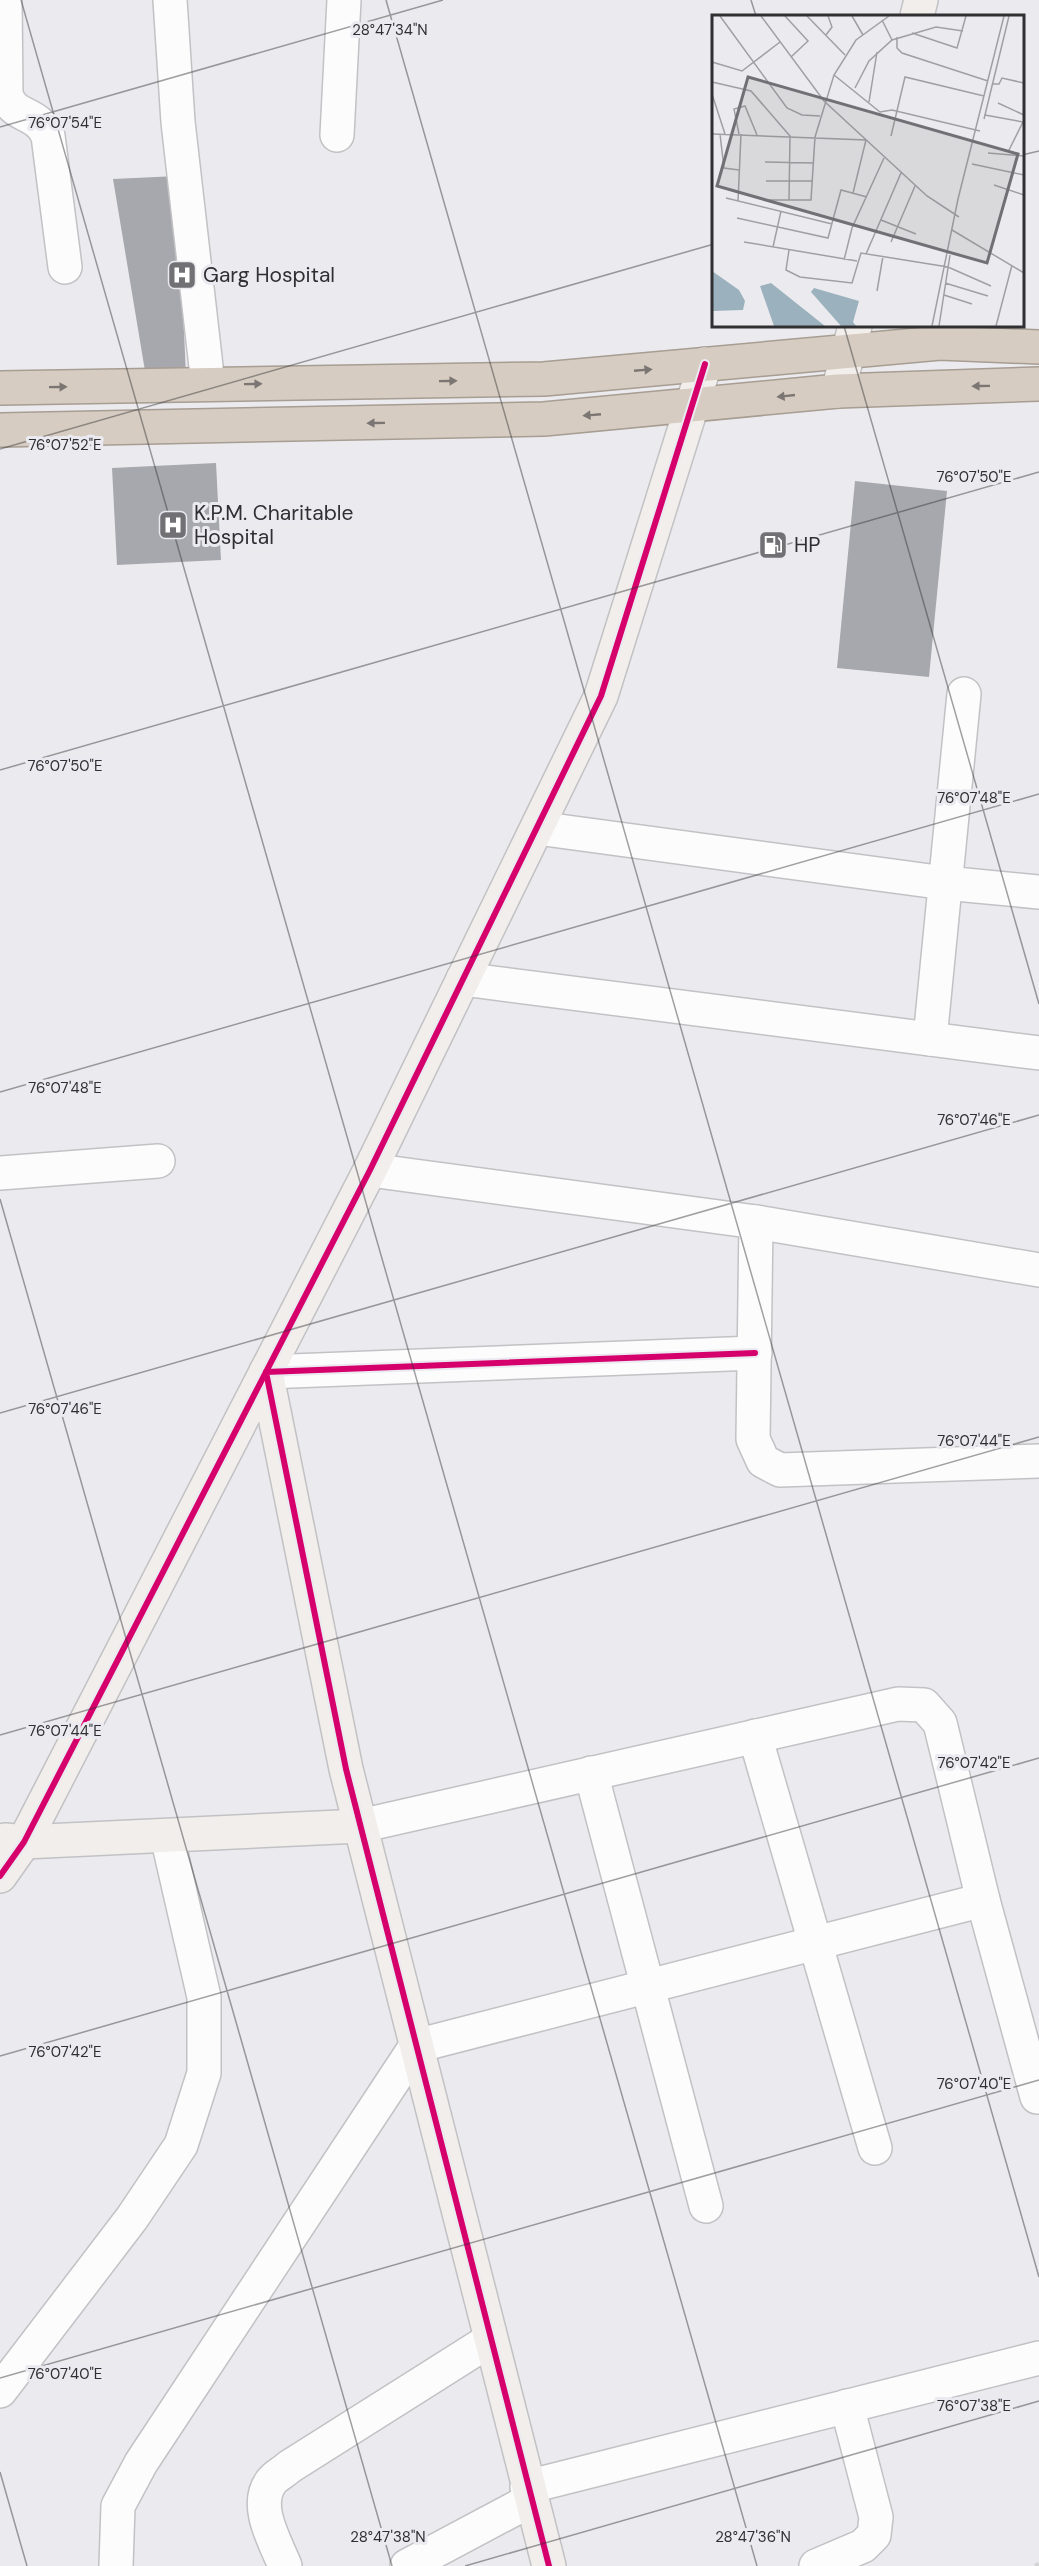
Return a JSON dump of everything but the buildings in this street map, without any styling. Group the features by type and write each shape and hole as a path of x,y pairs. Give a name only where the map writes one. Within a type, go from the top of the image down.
{"highway":[{"path":"0,388 544,379 705,364 852,339 1039,348"},
{"path":"0,430 544,419 838,391 1039,384"}],"street":[{"path":"5,0 3,93 8,104 15,111 35,117 44,126 48,136 65,267"},
{"path":"171,0 178,122 208,384"},
{"path":"336,135 345,0"},
{"path":"917,15 921,0"},
{"path":"838,391 852,339"},
{"path":"0,1876 12,1841 266,1372 370,1170 601,696 705,364"},
{"path":"930,1039 964,694"},
{"path":"537,828 945,883 1039,891"},
{"path":"463,979 1039,1053"},
{"path":"0,1173 158,1161"},
{"path":"370,1170 756,1222 1039,1270"},
{"path":"756,1222 753,1439 763,1461 780,1470 1039,1461"},
{"path":"266,1372 755,1353"},
{"path":"266,1372 346,1769 549,2566"},
{"path":"12,1841 360,1826 898,1704 924,1706 940,1723 983,1900 1037,2097"},
{"path":"755,1736 874,2148"},
{"path":"591,1773 706,2206"},
{"path":"0,2391 132,2218 181,2145 204,2073 204,1997 167,1836"},
{"path":"116,2566 118,2506 141,2463 416,2046 983,1900"},
{"path":"285,2566 266,2518 264,2497 271,2482 289,2467 490,2340"},
{"path":"408,2566 529,2493 847,2406 1039,2358"},
{"path":"816,2566 863,2546 874,2535 876,2517 847,2406"}],"railway":[{"path":"1035,2566 1039,2564"}],"cycle path":[{"path":"0,1876 24,1842 370,1170 601,696 705,364"},
{"path":"549,2566 346,1769 266,1372 755,1353"}],"place":[{"name":"Garg Hospital","path":"182,275"},
{"name":"K.P.M. Charitable Hospital","path":"173,525"},
{"name":"HP","path":"773,545"}]}
